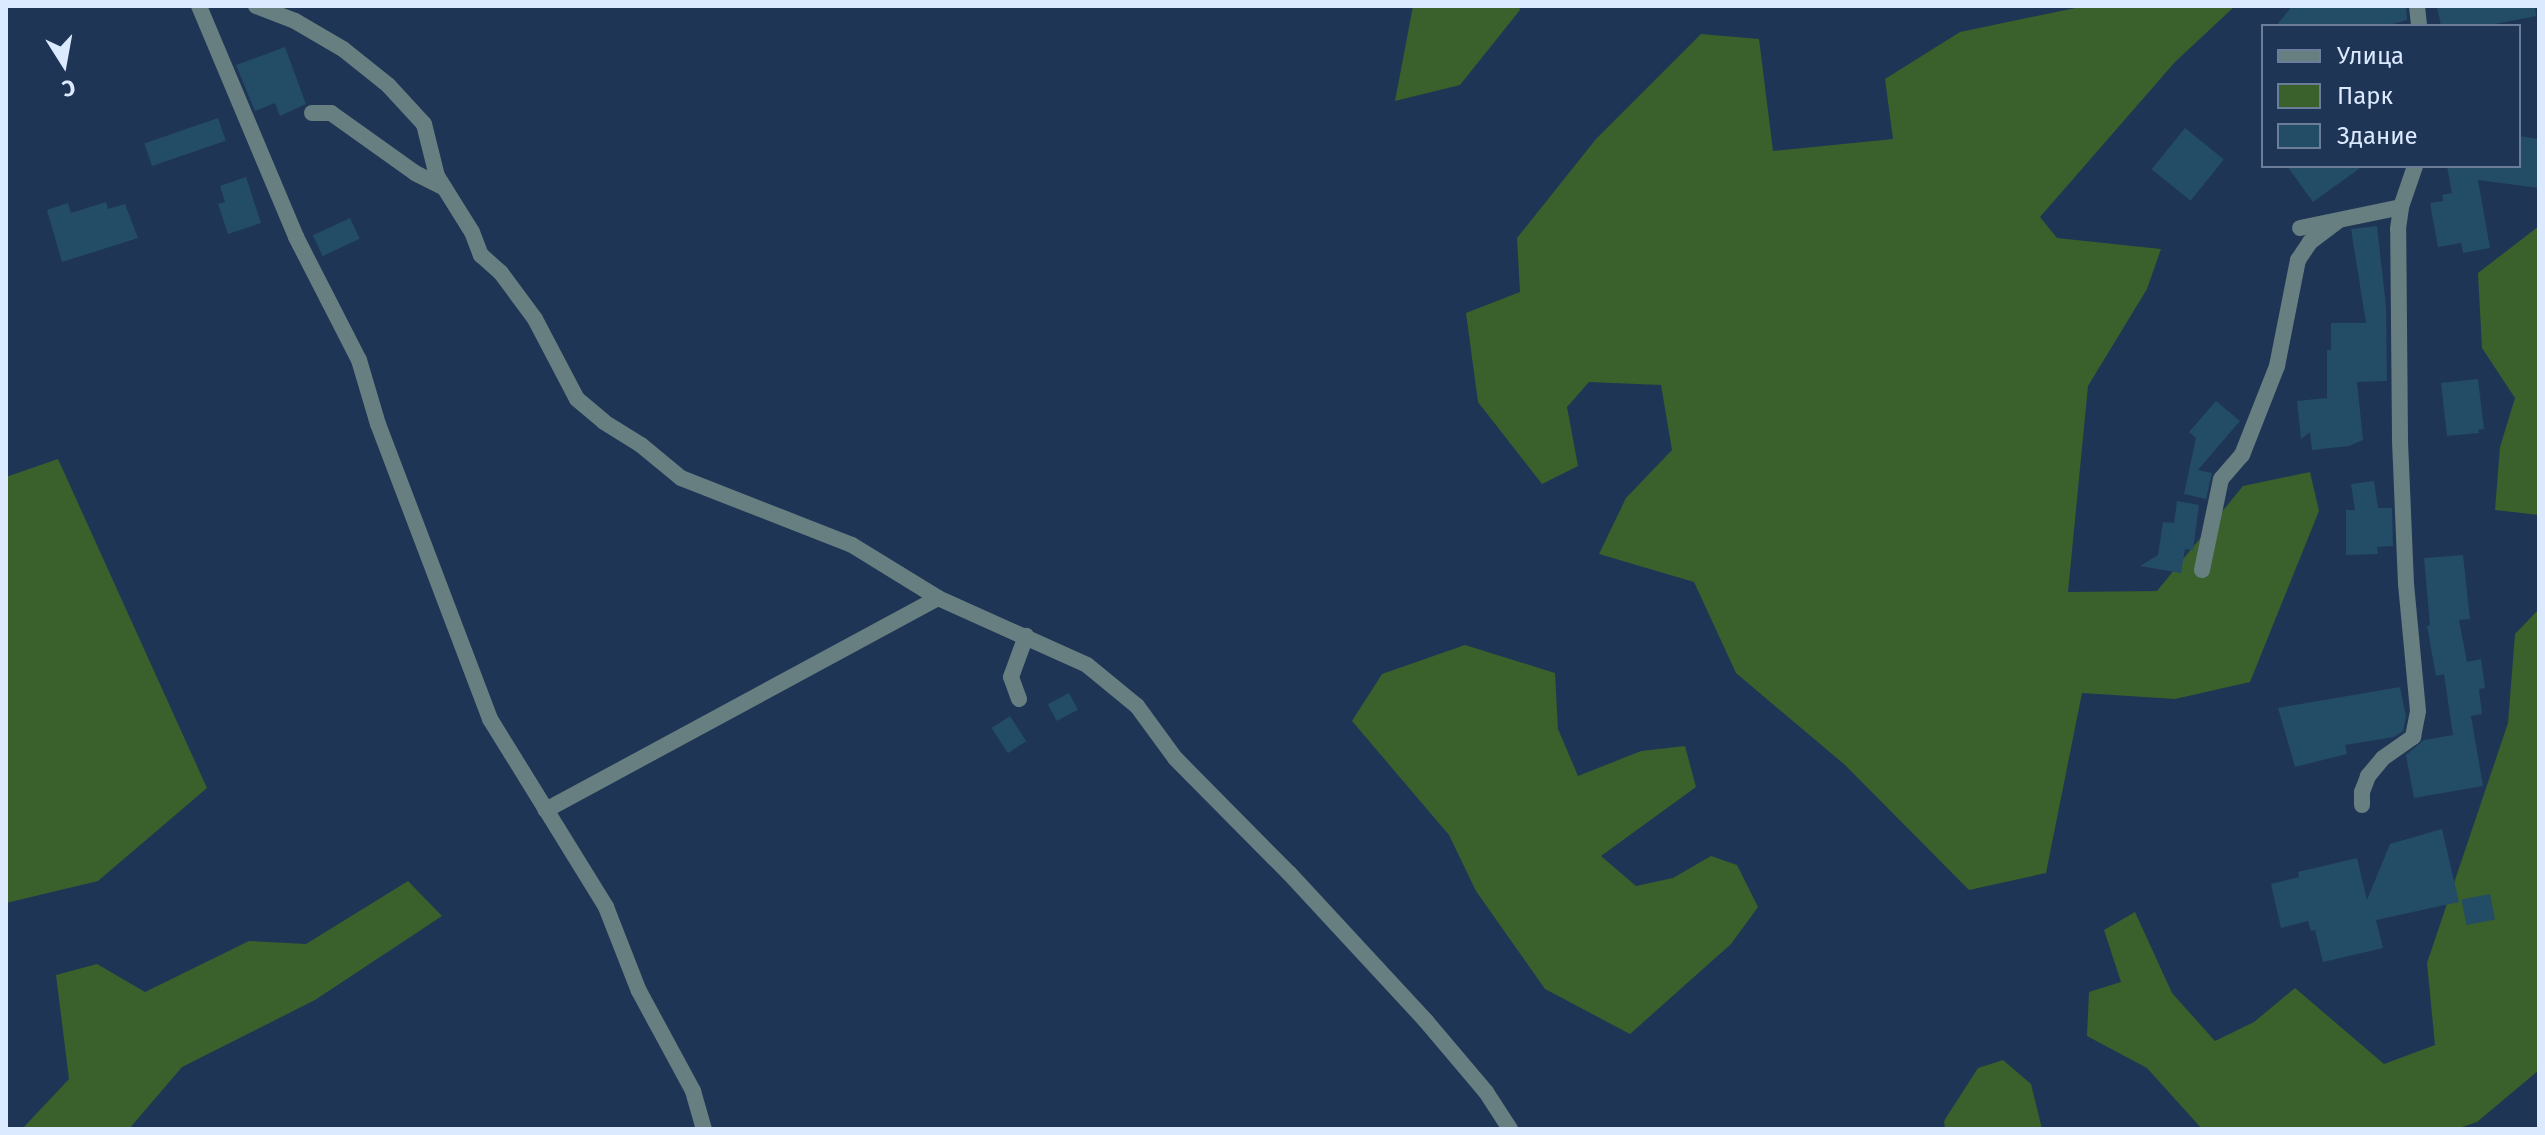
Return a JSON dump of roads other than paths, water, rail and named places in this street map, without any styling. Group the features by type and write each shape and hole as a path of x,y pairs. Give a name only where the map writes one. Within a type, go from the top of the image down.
{"street":[{"path":"200,6 296,237 359,360 378,424 490,719 606,907 639,991 693,1091 704,1129"},
{"path":"256,6 295,21 343,49 388,85 424,124 437,176 472,232 481,255 501,273 535,319 577,399 681,478 852,545 938,598 1087,665 1137,706 1175,758 1289,873 1426,1021 1486,1092 1510,1129"},
{"path":"312,113 331,113 415,173 445,189"},
{"path":"2362,805 2362,792 2368,776 2383,758 2413,737 2418,711 2406,584 2400,438 2401,207 2414,168"},
{"path":"2300,228 2401,207"},
{"path":"2202,570 2221,479 2242,455 2277,366 2298,260 2310,242 2337,222"},
{"path":"546,810 938,598"},
{"path":"1019,699 1011,677 1026,636"}]}
